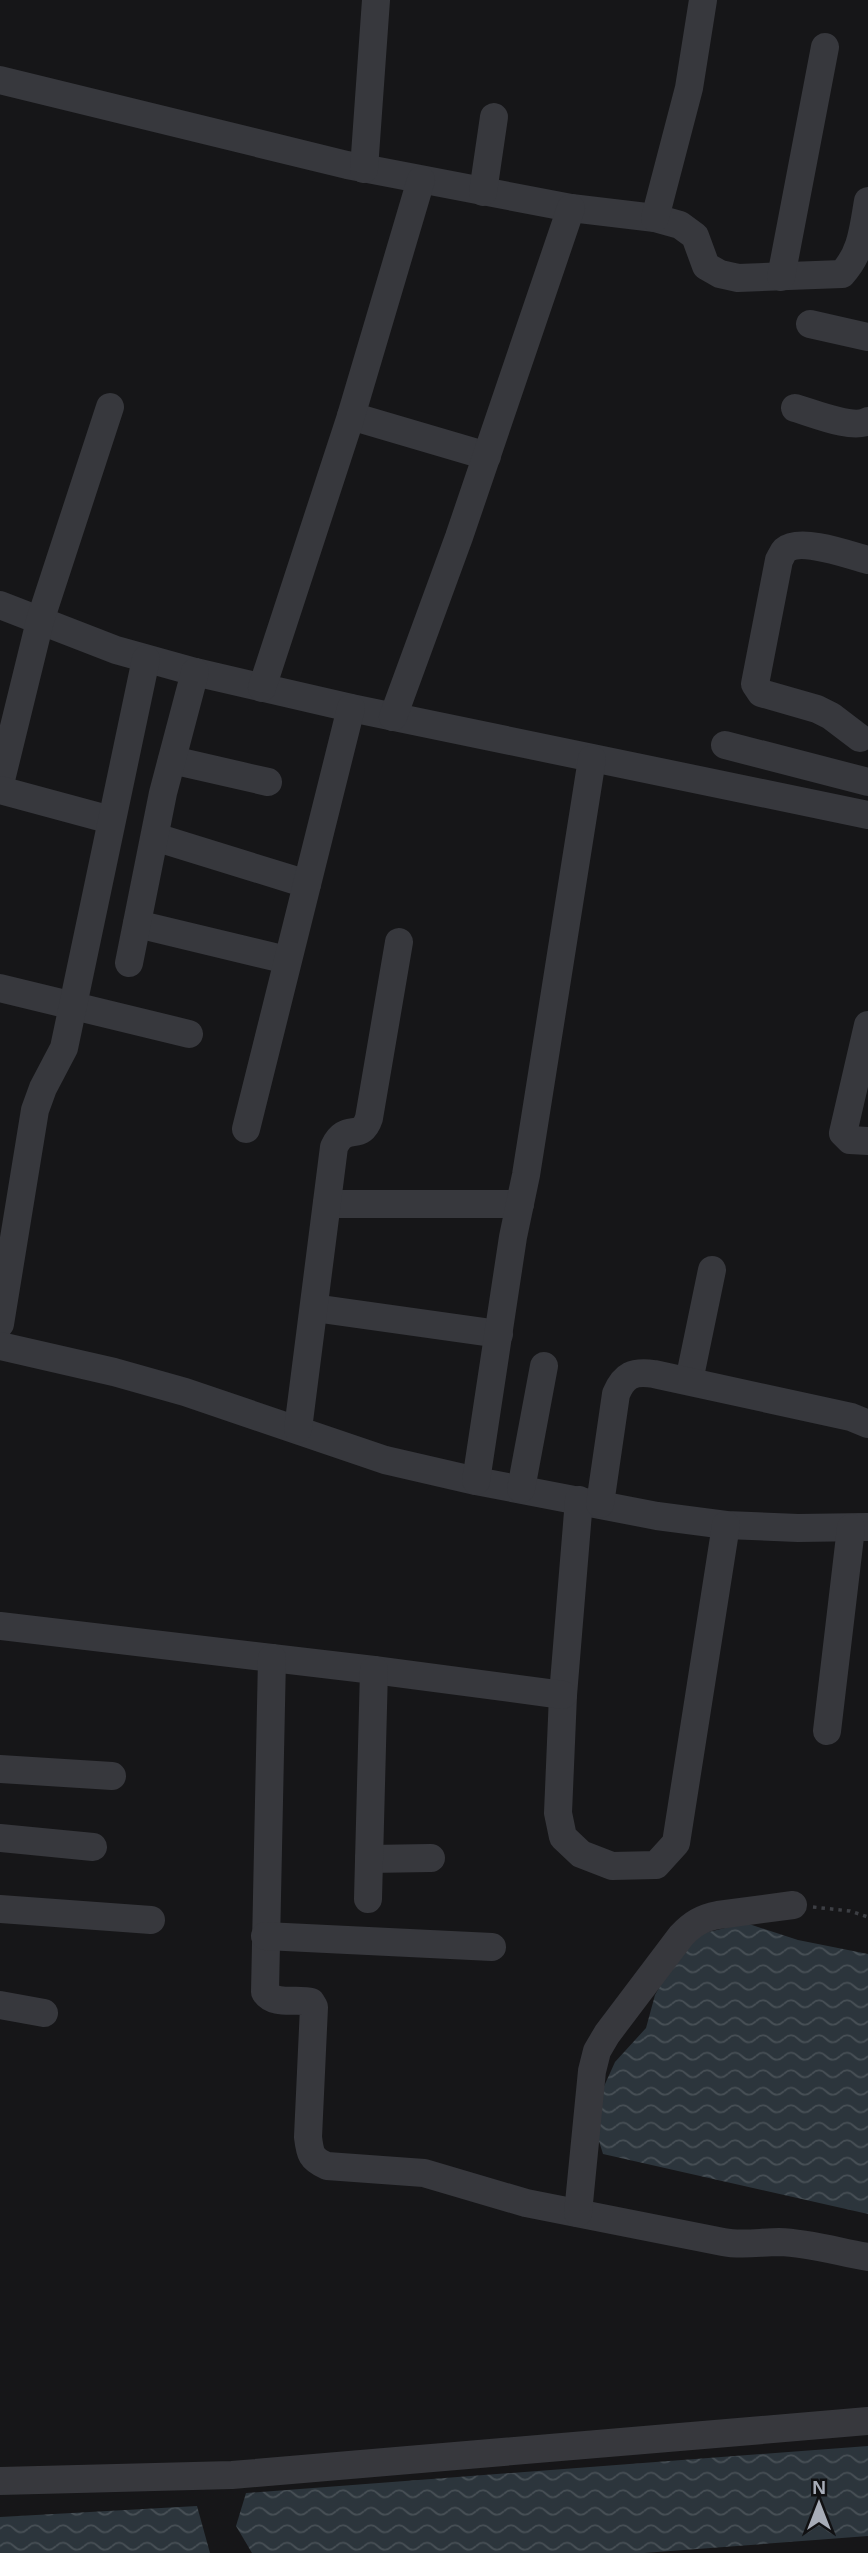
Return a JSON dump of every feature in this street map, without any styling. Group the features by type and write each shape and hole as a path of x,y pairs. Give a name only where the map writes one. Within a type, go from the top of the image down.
{"street":[{"path":"364,169 376,0"},
{"path":"655,218 690,88 704,0"},
{"path":"780,277 825,47"},
{"path":"0,80 96,102 264,147 364,169 571,208 655,218 680,225 695,236 706,266 720,274 737,278 842,274 853,261 859,247 868,201"},
{"path":"483,192 494,117"},
{"path":"262,688 351,416 421,180"},
{"path":"393,717 571,208"},
{"path":"810,324 868,337"},
{"path":"110,407 5,738 0,787 111,820"},
{"path":"795,408 849,424 861,426 868,421"},
{"path":"351,416 486,456"},
{"path":"838,809 857,779 852,748 864,733 817,709 761,692 755,684 779,560 785,550 796,545 811,545 868,560"},
{"path":"0,604 146,659 195,672 393,717 868,815"},
{"path":"0,1324 35,1110 64,1048 146,659"},
{"path":"129,963 172,760 195,672"},
{"path":"246,1129 351,708"},
{"path":"726,745 857,779"},
{"path":"476,1481 592,759"},
{"path":"172,760 268,782"},
{"path":"155,837 307,884"},
{"path":"136,924 287,960"},
{"path":"298,1429 334,1147 344,1132 359,1132 366,1126 369,1118 399,942"},
{"path":"0,988 189,1034"},
{"path":"868,1025 843,1133 850,1140 868,1141"},
{"path":"327,1205 520,1204"},
{"path":"689,1381 712,1270"},
{"path":"313,1308 499,1334"},
{"path":"0,1346 173,1388 385,1460 476,1481 657,1516 726,1525 860,1528 827,1731"},
{"path":"521,1489 544,1366"},
{"path":"726,1525 676,1843 656,1865 612,1866 581,1854 563,1837 558,1813 563,1695 590,1502 621,1381 627,1375 640,1372 851,1417 868,1424"},
{"path":"0,1626 563,1695"},
{"path":"272,1658 265,1984 268,1997 311,2002 314,2007 308,2137 310,2154 314,2161 327,2166 424,2173 497,2196 739,2245 778,2242 800,2244 868,2257"},
{"path":"368,1899 374,1670"},
{"path":"0,1769 112,1776"},
{"path":"0,1838 93,1847"},
{"path":"369,1859 431,1858"},
{"path":"579,2213 592,2071 597,2051 607,2035 692,1925 718,1914 793,1905"},
{"path":"0,1909 151,1920"},
{"path":"265,1936 492,1947"},
{"path":"0,2005 44,2013"},
{"path":"0,2482 232,2475 868,2421"}],"path":[{"path":"793,1905 868,1917"}],"water":[{"path":"746,1923 798,1940 868,1954 868,2214 603,2154 591,2115 615,2062 646,2028 655,1995 672,1964 700,1934"},
{"path":"868,2446 868,2536 644,2553 252,2553 236,2526 246,2493"},
{"path":"197,2506 210,2553 0,2553 0,2517"}]}
